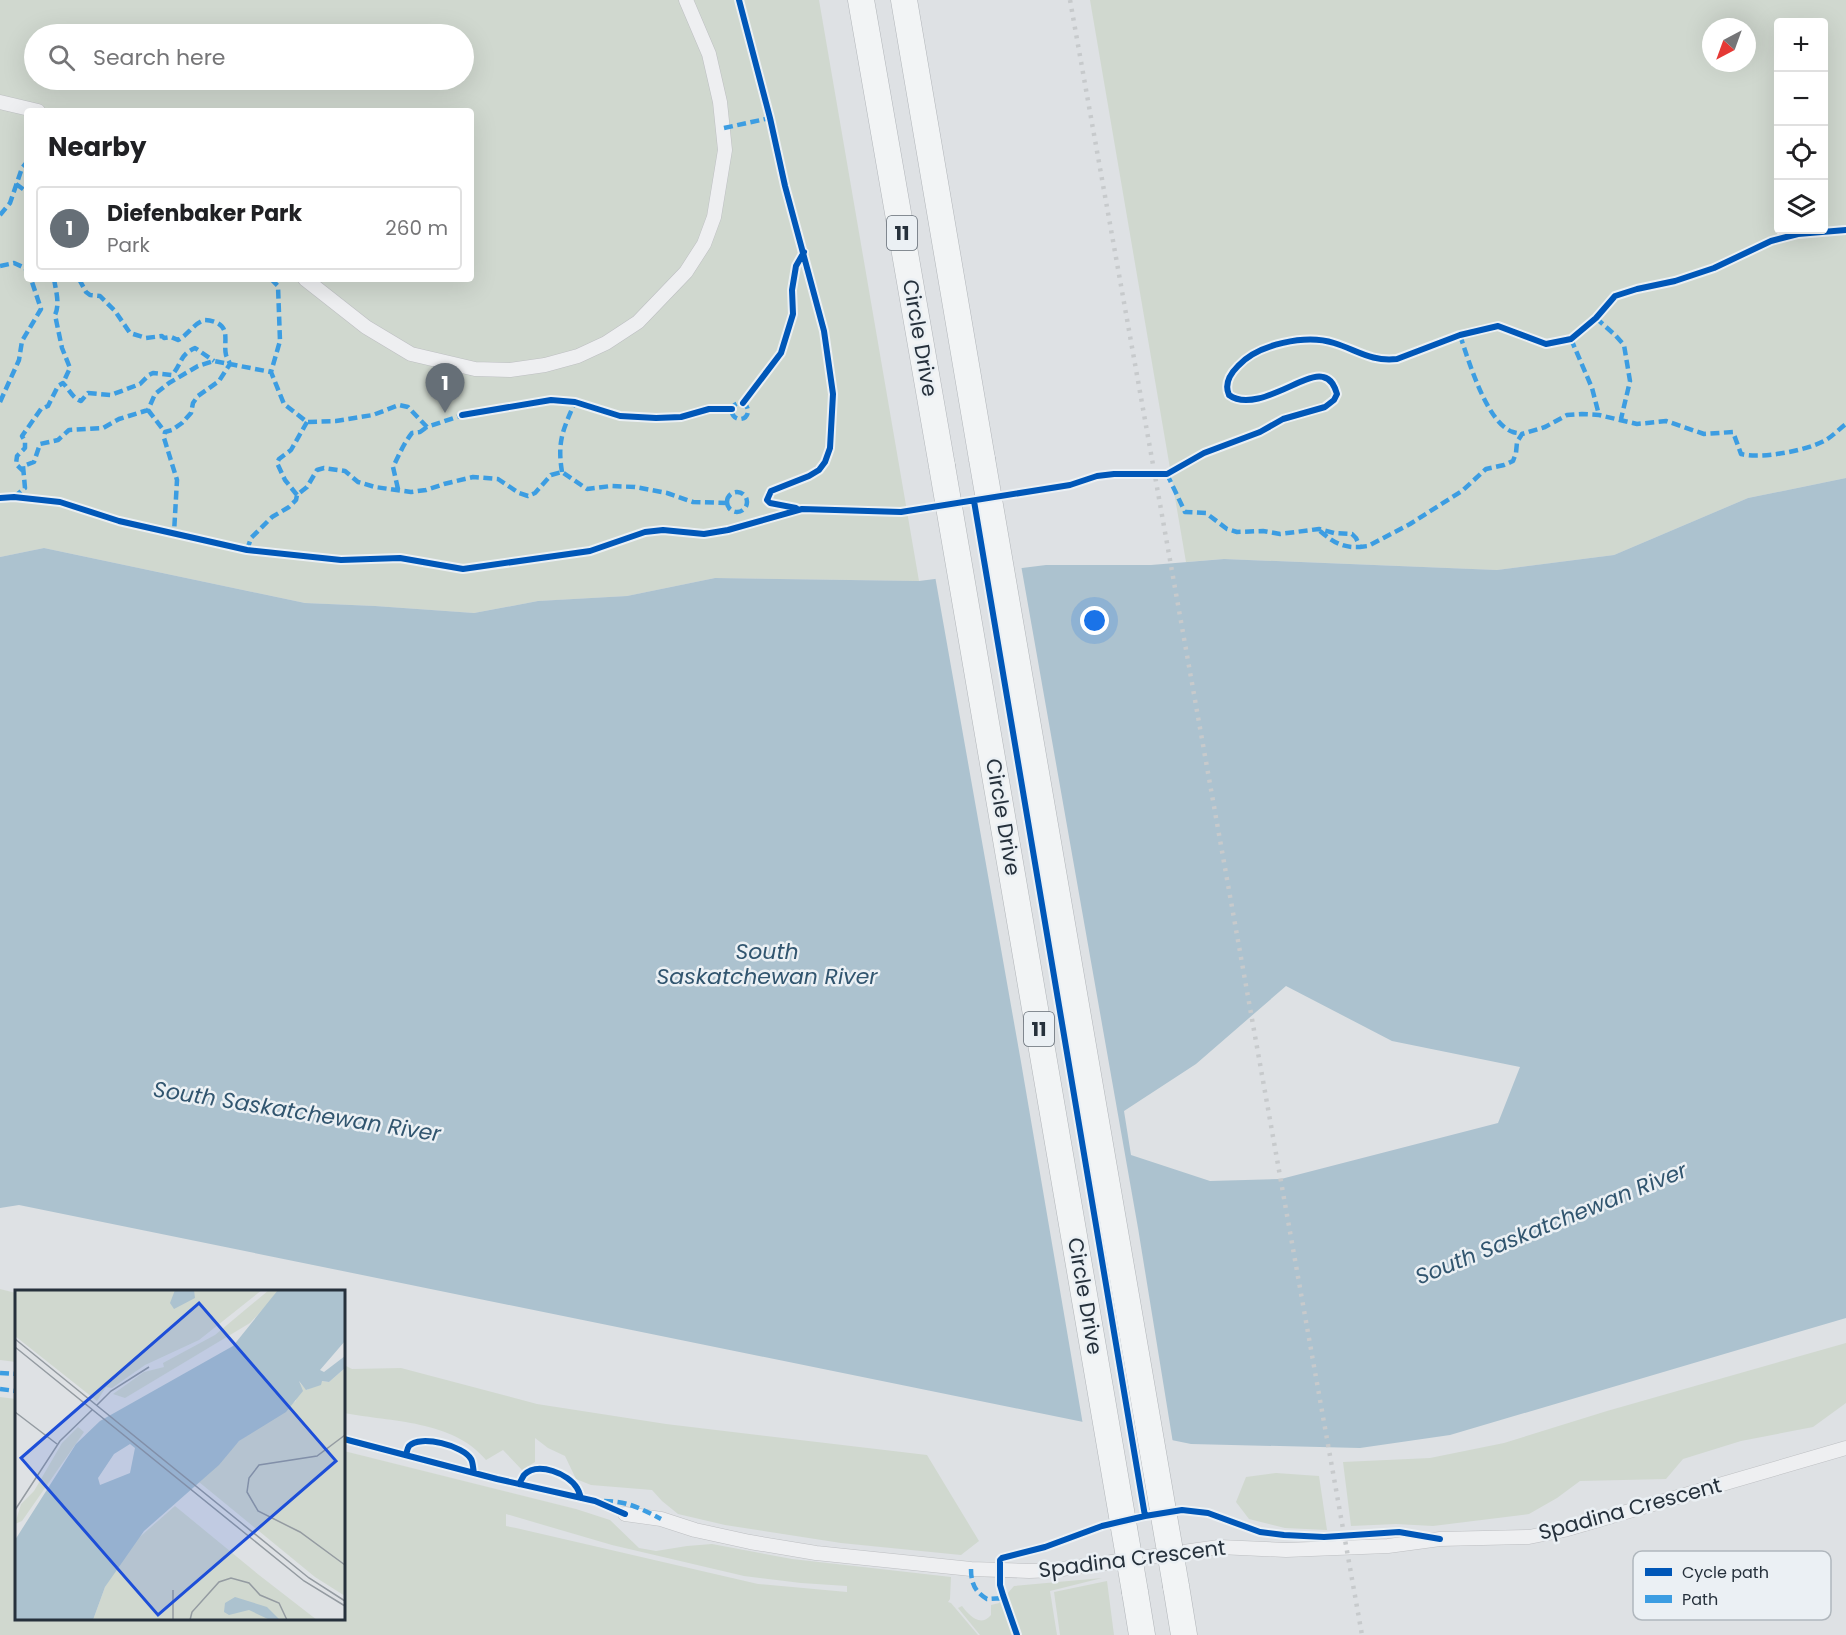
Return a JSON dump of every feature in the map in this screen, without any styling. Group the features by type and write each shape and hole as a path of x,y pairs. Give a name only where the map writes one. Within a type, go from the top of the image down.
{"highway":[{"name":"Circle Drive","path":"861,0 1142,1635"},
{"name":"Circle Drive","path":"904,0 1184,1635"}],"street":[{"path":"309,282 366,327 411,354 475,369 510,370 545,365 578,356 606,343 638,322 686,272 704,244 714,217 725,150 720,102 709,54 686,0"},
{"path":"0,102 25,108"},
{"name":"Spadina Crescent","path":"625,1514 661,1519 695,1530 750,1542 816,1552 971,1569 1055,1570 1219,1547 1306,1549 1388,1546 1440,1539 1529,1537 1564,1530 1846,1448"}],"shaded area":[{"path":"0,0 819,0 919,581 715,578 627,596 538,601 474,613 305,603 44,548 0,557"},
{"path":"1090,0 1846,0 1846,478 1748,498 1614,555 1497,570 1224,559 1186,562"},
{"path":"0,1289 15,1293 15,1362 0,1360"},
{"path":"1846,1343 1846,1403 1813,1427 1741,1441 1683,1459 1666,1479 1580,1481 1529,1514 1433,1526 1396,1524 1351,1526 1343,1462 1430,1458 1504,1443 1607,1411"},
{"path":"345,1366 352,1369 401,1368 537,1404 666,1424 927,1455 979,1541 961,1555 841,1543 725,1525 678,1514 652,1490 591,1485 576,1479 565,1456 548,1448 535,1438 535,1462 522,1470 503,1450 486,1460 456,1437 439,1430 401,1421 345,1413"},
{"path":"0,1397 15,1399 15,1620 345,1620 345,1451 576,1509 610,1520 639,1548 656,1551 712,1544 792,1559 951,1577 948,1602 978,1635 0,1635","holes":["506,1514 612,1545 744,1576 847,1586 847,1592 758,1584 506,1526"]},
{"path":"1276,1473 1319,1476 1327,1530 1285,1528 1249,1519 1236,1502 1246,1477"},
{"path":"1102,1578 1050,1591 1057,1635 980,1635 958,1608 962,1606 975,1619 983,1620 991,1615 991,1605 999,1603 1014,1586"},
{"path":"1107,1581 1114,1635 1060,1635 1054,1592"}],"water":[{"name":"South Saskatchewan River","path":"1846,478 1846,1318 1450,1435 1360,1448 1191,1444 19,1205 0,1208 0,557 44,548 305,603 474,613 538,601 627,596 715,578 919,581 1046,565 1151,565 1224,559 1497,570 1614,555 1748,498","holes":["1286,986 1392,1041 1520,1067 1498,1123 1281,1179 1210,1181 1131,1155 1124,1111 1196,1064"]}],"pier":[{"path":"1021,565 1138,1228 1173,1443 1083,1425 935,576"}],"railway":[{"path":"1070,0 1362,1635"}],"marked path":[{"path":"724,128 770,118"},
{"path":"0,215 10,203 24,166"},
{"path":"16,184 24,190"},
{"path":"0,266 14,263 24,268"},
{"path":"0,402 19,360 22,341 41,309 32,282"},
{"path":"55,282 57,293 55,315 62,348 70,368 63,383"},
{"path":"81,282 86,292 100,296 115,311 130,333 146,338 162,336 178,340 205,320 220,325 225,332 226,355 230,364 219,381 198,396 193,403 191,413 182,423 165,432 164,438 177,480 174,533"},
{"path":"274,282 278,286 280,341 271,372 284,404 307,422 336,421 373,415 399,405 408,407 427,427 466,414"},
{"path":"1596,318 1624,345 1630,381 1621,419"},
{"path":"1460,335 1480,390 1495,417 1504,427 1522,434"},
{"path":"1571,339 1592,388 1599,415"},
{"path":"24,472 16,464 17,456 25,448 22,436 41,409 48,406 58,386 63,383 73,396 81,401 88,393 111,395 140,384 153,373 172,375 183,357 195,348 214,361"},
{"path":"14,497 25,488 23,466 34,462 40,444 58,440 69,430 103,428 119,419 148,410 155,394 198,366 214,361 271,372"},
{"path":"562,472 560,452 562,436 575,402"},
{"path":"737,403 743,403 748,411 746,417 737,419 732,414 732,408 737,403"},
{"path":"148,410 165,432"},
{"path":"1167,474 1185,512 1206,513 1227,529 1237,532 1263,531 1280,534 1319,529 1352,534 1360,547 1368,546 1410,524 1462,491 1486,469 1513,461 1517,442 1522,434 1545,427 1567,415 1599,415 1637,424 1666,421 1704,434 1733,432 1741,454 1750,455 1771,455 1816,445 1846,424"},
{"path":"297,495 285,480 277,463 291,450 307,422"},
{"path":"398,489 393,467 412,433 420,432 427,427"},
{"path":"247,550 251,538 272,517 289,507 296,500 297,495 307,487 317,470 324,468 345,471 358,482 375,487 411,492 473,477 498,479 519,493 528,496 535,493 551,475 562,472 587,489 611,486 635,487 667,493 693,502 727,503"},
{"path":"733,492 741,492 747,498 747,502 747,506 741,512 733,512 727,506 727,498 733,492"},
{"path":"1320,531 1338,544 1360,547"},
{"path":"0,1373 15,1374"},
{"path":"0,1389 15,1391"},
{"path":"604,1501 633,1506 661,1519"},
{"path":"971,1569 973,1583 979,1593 987,1599 1004,1598 1000,1599"}],"cycle path":[{"path":"739,0 824,331 833,394 830,448 825,462 819,470 809,476 771,491 767,500 770,503 796,508"},
{"path":"0,498 14,497 60,502 119,521 247,550 341,560 400,558 463,569 590,551 645,532 663,530 704,534 728,530 802,509 901,512 1070,485 1097,476 1167,474 1204,453 1260,432 1283,419 1325,407 1334,400 1337,394 1333,384 1326,378 1318,376 1256,399 1237,399 1229,395 1228,383 1235,369 1247,358 1270,347 1297,341 1323,341 1379,359 1397,359 1460,335 1498,326 1546,344 1571,339 1596,318 1615,296 1675,281 1714,268 1771,241 1798,234 1846,230"},
{"path":"743,403 781,353 793,314 792,290 796,266 804,252"},
{"path":"462,415 551,400 575,402 620,416 656,418 681,417 709,409 732,409"},
{"path":"974,501 1145,1516"},
{"path":"345,1439 497,1479 595,1501 625,1514"},
{"path":"406,1455 409,1446 415,1443 422,1441 442,1443 467,1454 472,1460 474,1473"},
{"path":"519,1484 524,1475 530,1471 545,1469 567,1478 578,1489 581,1498"},
{"path":"1017,1635 1000,1585 1000,1560 1002,1558 1045,1547 1102,1526 1145,1516 1182,1510 1208,1513 1260,1532 1284,1535 1324,1537 1399,1532 1440,1539"}],"place":[{"name":"Diefenbaker Park","path":"445,413"}]}
